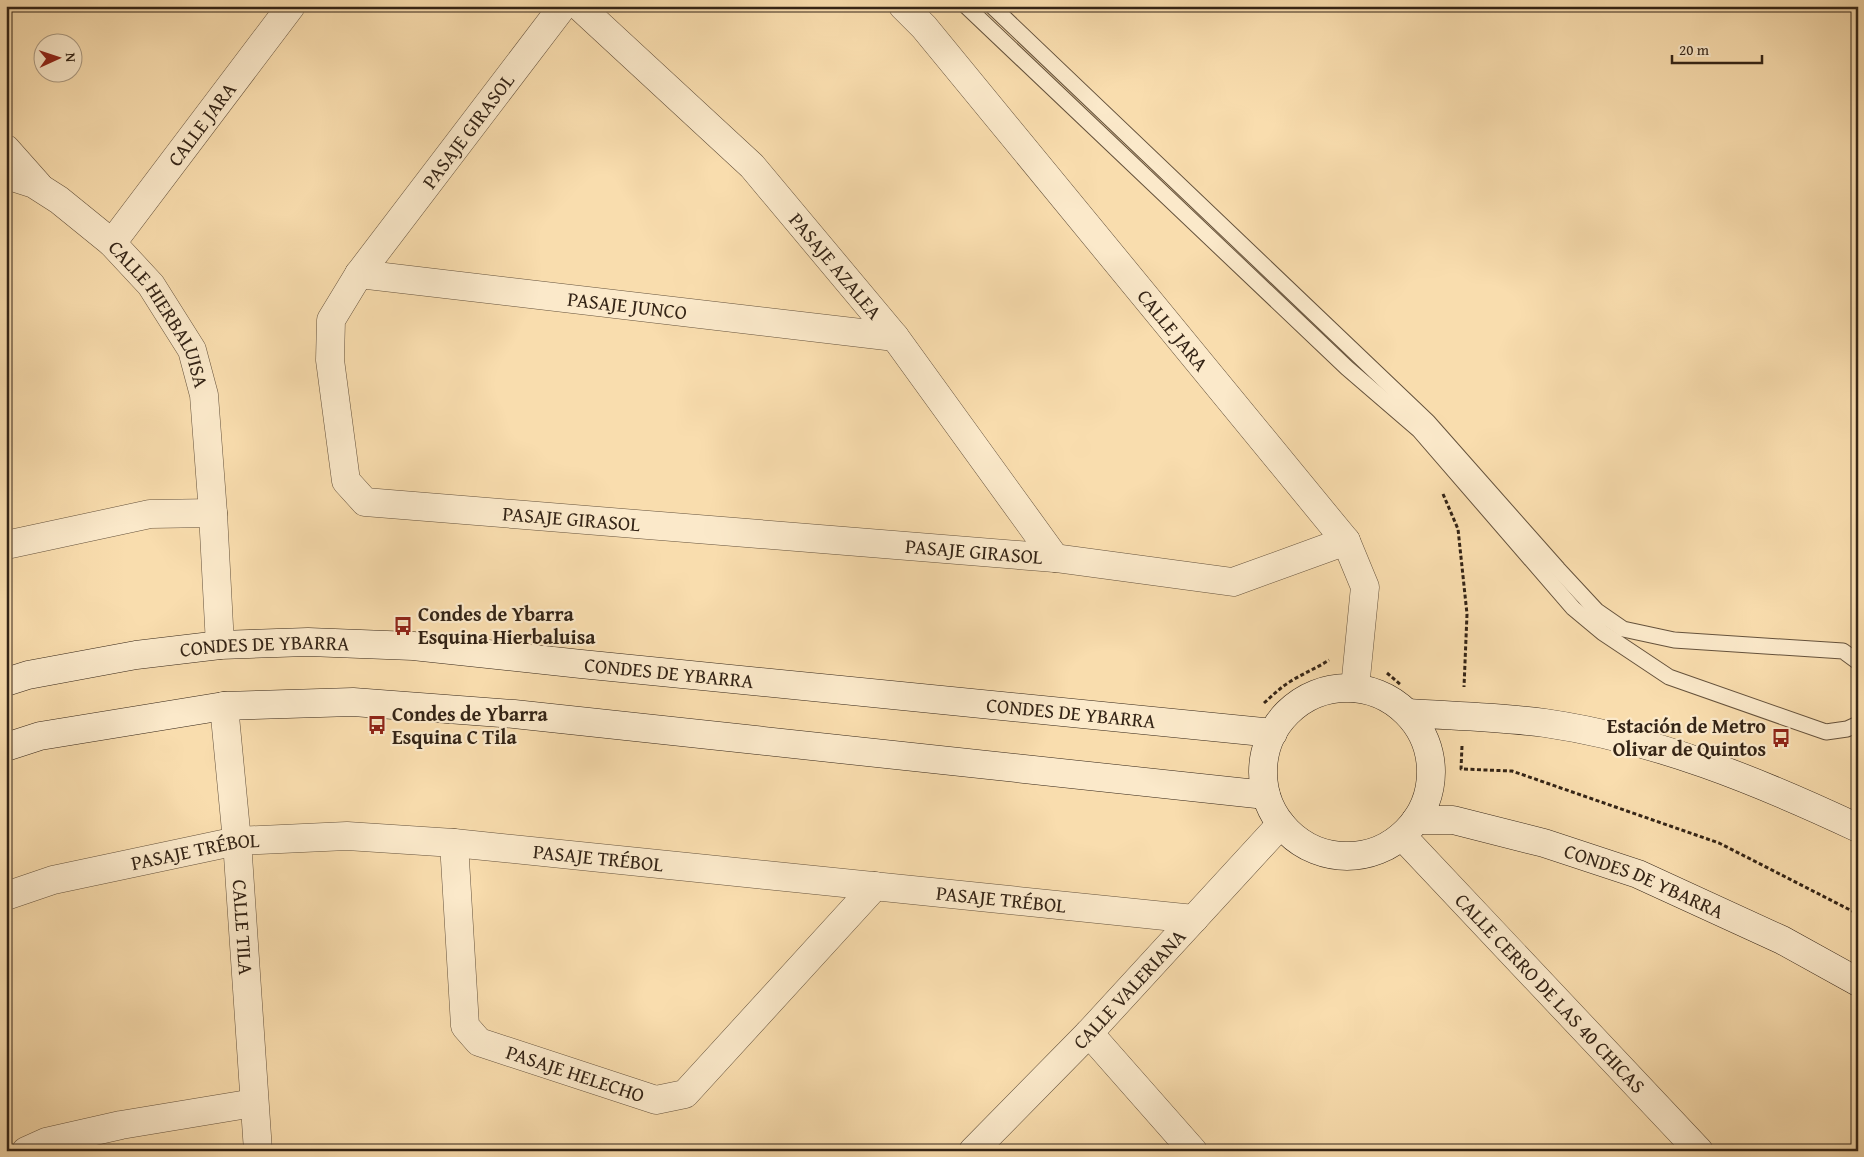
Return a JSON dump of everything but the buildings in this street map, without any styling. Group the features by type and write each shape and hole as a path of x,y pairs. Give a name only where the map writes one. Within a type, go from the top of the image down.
{"street":[{"name":"CALLE JARA","path":"112,243 291,6"},
{"name":"PASAJE GIRASOL","path":"563,6 359,274 331,320 330,360 346,481 365,502 1055,558 1233,582 1346,541"},
{"name":"PASAJE AZALEA","path":"579,6 752,166 895,337 1055,558"},
{"name":"CALLE JARA","path":"903,6 924,27 1346,541 1365,587 1355,688"},
{"path":"6,149 41,189"},
{"name":"CALLE HIERBALUISA","path":"6,175 34,184 59,200 112,243 151,286 192,350 204,395 214,513 220,645"},
{"name":"PASAJE JUNCO","path":"359,274 895,337"},
{"path":"6,545 150,514 214,513"},
{"name":"CONDES DE YBARRA","path":"6,682 28,675 136,655 220,645 308,642 414,646 1273,732"},
{"path":"1355,688 1377,692 1396,703 1408,713 1426,741 1431,766 1429,791 1409,828 1379,850 1352,856 1326,853 1301,842 1281,824 1272,810 1266,795 1263,774 1266,753 1273,732 1287,713 1307,698 1330,689 1355,688"},
{"path":"6,747 40,736 224,706 353,702 514,714 1266,795"},
{"name":"CALLE TILA","path":"224,706 237,841 258,1151"},
{"path":"1408,713 1545,723 1610,736 1676,753 1784,794 1858,828"},
{"name":"CONDES DE YBARRA","path":"1409,828 1453,820 1544,843 1638,874 1782,940 1858,982"},
{"name":"CALLE VALERIANA","path":"973,1151 1089,1033 1281,824"},
{"name":"CALLE CERRO DE LAS 40 CHICAS","path":"1409,828 1699,1151"},
{"name":"PASAJE TRÉBOL","path":"6,896 53,880 237,841 347,836 454,843 1194,919"},
{"name":"PASAJE HELECHO","path":"454,843 465,1026 479,1042 656,1100 685,1094 875,886"},
{"path":"1089,1033 1193,1151"},
{"path":"26,1151 46,1142 121,1125 254,1103"}],"lane":[{"path":"966,6 1347,368 1419,430 1573,608 1596,627 1669,677 1826,732 1848,729 1858,724"},
{"path":"992,6 1428,422 1551,562 1597,611 1623,629 1674,640 1843,651 1858,662"}],"path":[{"path":"1439,485 1458,529 1467,614 1461,769 1512,771 1719,843 1858,914"}],"place":[{"name":"Condes de Ybarra Esquina Hierbaluisa","path":"403,626"},
{"name":"Condes de Ybarra Esquina C Tila","path":"377,725"},
{"name":"Estación de Metro Olivar de Quintos","path":"1781,738"}]}
